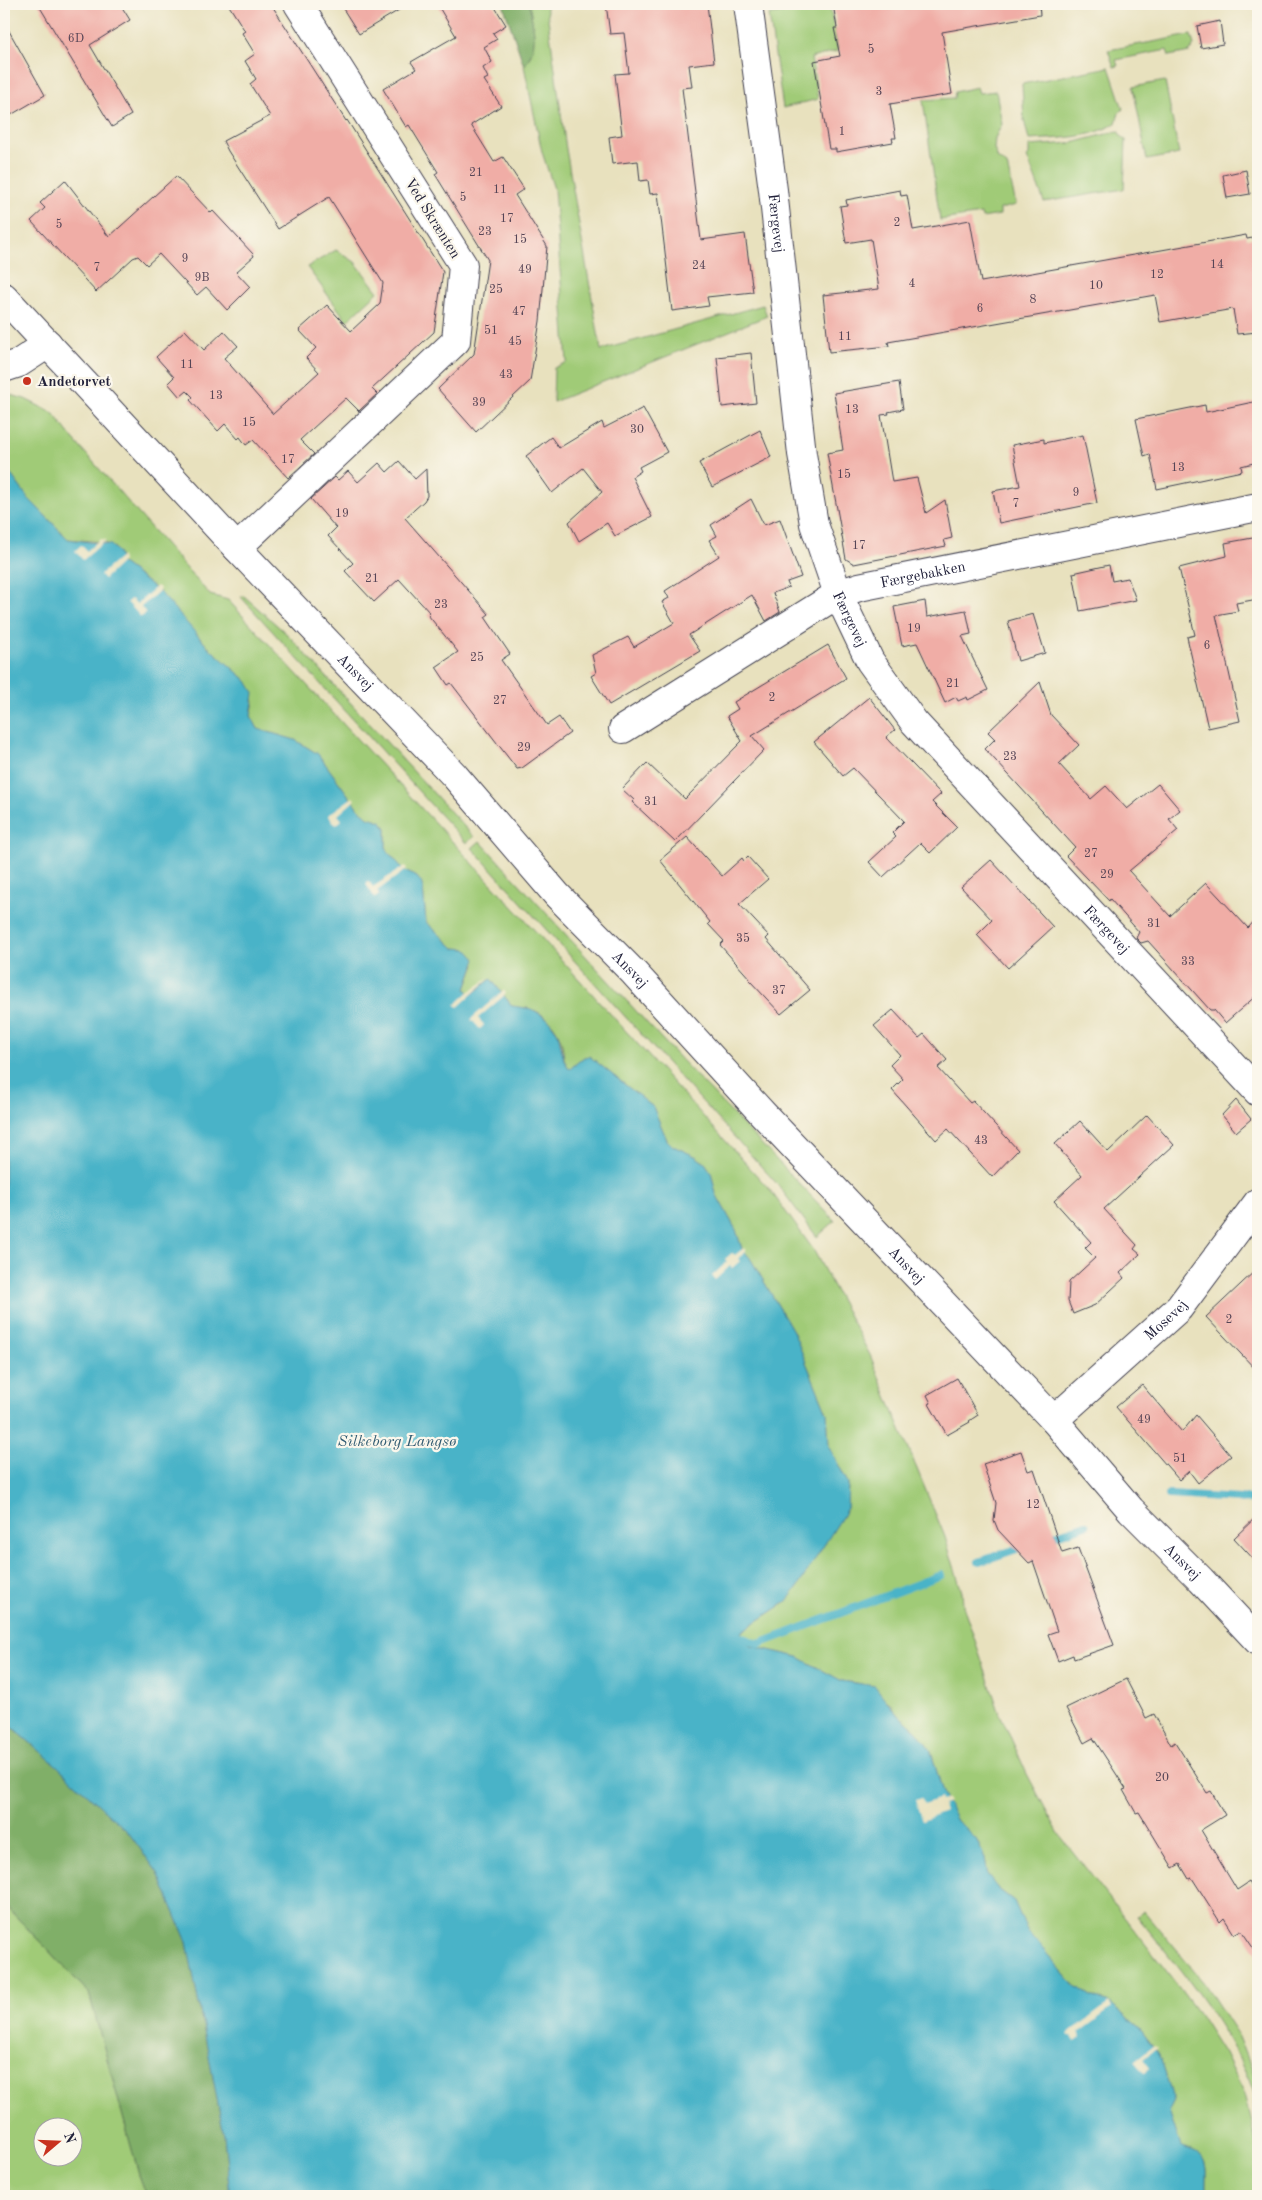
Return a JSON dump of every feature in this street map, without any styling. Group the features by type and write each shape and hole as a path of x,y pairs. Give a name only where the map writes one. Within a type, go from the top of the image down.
{"street":[{"name":"Ved Skrænten","path":"236,548 456,341 463,266 298,4"},
{"name":"Færgevej","path":"748,4 772,180 802,454 814,524 838,594 870,661 914,722 1258,1092"},
{"name":"Ansvej","path":"4,297 236,548 454,775 557,895 634,973 763,1114 1054,1420 1131,1510 1201,1580 1258,1641"},
{"path":"4,368 19,363 48,344"},
{"name":"Færgebakken","path":"623,728 838,594 859,587 1258,507"},
{"name":"Mosevej","path":"1054,1420 1179,1308 1258,1202"}],"green space":[{"path":"503,4 529,4 534,43 524,66"},
{"path":"529,4 546,4 566,149 601,350 763,305 767,316 553,402 554,368 567,362 554,189 542,152 524,66 534,43"},
{"path":"830,6 838,51 811,58 818,99 783,108 769,15"},
{"path":"1191,35 1194,45 1190,52 1169,56 1167,50 1116,60 1118,66 1114,67 1108,50"},
{"path":"1109,67 1123,109 1119,113 1116,123 1085,135 1029,140 1024,120 1022,84"},
{"path":"1165,81 1179,154 1147,160 1133,87"},
{"path":"977,87 979,93 996,91 1002,124 995,138 994,149 998,159 1007,165 1016,205 1000,209 1000,215 982,218 981,214 940,220 923,100 954,98 955,92"},
{"path":"1118,131 1126,140 1124,189 1044,202 1027,157 1029,155 1029,146 1072,143"},
{"path":"336,250 355,262 378,292 347,321 307,267"},
{"path":"4,393 25,399 53,413 73,439 210,595 228,600 528,923 770,1190 813,1249 870,1355 945,1537 962,1592 963,1605 1000,1714 1027,1774 1059,1834 1198,2013 1224,2054 1244,2095 1258,2150 1258,2196 1207,2196 1204,2161 1196,2153 1181,2148 1169,2111 1174,2101 1161,2060 1155,2049 1140,2029 1109,2003 1091,1996 1075,1986 1027,1931 1014,1901 992,1884 988,1876 985,1858 976,1839 957,1821 945,1799 930,1749 917,1731 895,1712 890,1703 863,1684 842,1681 798,1657 751,1646 740,1637 742,1631 785,1603 847,1508 848,1483 829,1447 827,1413 793,1331 750,1258 742,1249 736,1230 716,1194 711,1172 705,1163 673,1146 667,1140 653,1107 589,1056 584,1057 571,1068 568,1067 557,1031 550,1021 540,1013 528,1008 512,1006 491,979 471,995 466,989 475,965 467,949 454,948 426,922 423,888 417,877 405,871 389,853 386,847 386,828 381,821 368,817 357,807 318,754 295,740 258,729 251,716 254,702 247,681 207,646 154,587 121,563 115,548 104,542 68,539 28,498 4,465"},
{"path":"244,596 288,635 474,837 466,843 241,597"},
{"path":"480,841 682,1061 835,1221 817,1237 778,1185 472,848"},
{"path":"4,1720 55,1764 128,1832 158,1873 187,1942 224,2135 230,2196 147,2196 139,2175 89,1993 4,1904"},
{"path":"4,1904 89,1993 139,2175 147,2196 25,2196 12,2193 4,2187"},
{"path":"1144,1911 1204,1983 1239,2037 1258,2083 1258,2106 1238,2056 1223,2031 1172,1959 1137,1916"}],"water":[{"name":"Silkeborg Langsø","path":"4,465 28,498 68,539 111,545 118,552 121,563 159,591 207,646 247,681 254,693 251,716 258,729 295,740 318,754 357,807 368,817 381,821 386,828 386,847 389,853 405,871 417,877 421,882 426,922 454,948 467,949 476,959 466,989 471,995 491,979 512,1006 532,1009 548,1019 558,1033 564,1060 568,1067 571,1068 584,1057 589,1056 653,1107 667,1140 673,1146 705,1163 711,1172 716,1194 736,1230 742,1249 750,1258 793,1331 827,1413 829,1447 848,1483 847,1508 795,1591 785,1603 742,1631 740,1637 751,1646 798,1657 842,1681 875,1686 895,1712 917,1731 930,1749 945,1799 957,1821 976,1839 985,1858 988,1876 998,1889 1014,1901 1027,1931 1075,1986 1091,1996 1109,2003 1140,2029 1155,2049 1161,2060 1174,2101 1169,2111 1181,2147 1201,2156 1204,2161 1207,2196 230,2196 224,2135 187,1942 158,1873 128,1832 55,1764 4,1720"}],"pier":[{"path":"100,539 106,540 83,560 75,551 81,545 87,551"},
{"path":"122,556 123,561 104,579 100,575"},
{"path":"157,586 160,588 159,591 141,607 146,613 141,617 127,602 131,599 137,604"},
{"path":"353,797 355,800 338,815 342,820 336,825 328,815"},
{"path":"405,866 407,869 377,891 379,895 375,898 366,884 369,882 373,887"},
{"path":"491,977 458,1007 455,1005 471,990"},
{"path":"504,990 506,994 478,1018 484,1025 480,1029 471,1019"},
{"path":"744,1248 746,1251 738,1259 740,1261 732,1268 730,1266 715,1280 712,1276 727,1262 725,1259 732,1253 735,1255"},
{"path":"921,1798 924,1804 940,1798 941,1801 947,1799 949,1802 943,1805 945,1812 922,1821 915,1800"},
{"path":"1109,2003 1112,2008 1078,2033 1081,2038 1075,2042 1068,2034"},
{"path":"1154,2045 1157,2047 1143,2059 1150,2068 1144,2073 1134,2061"}],"building":[{"path":"38,4 120,4 130,20 90,45 131,115 112,127"},
{"path":"228,4 271,4 443,272 434,332 372,389 377,394 359,411 346,398 300,440 314,454 288,478 253,440 246,445 225,424 218,431 190,400 193,397 187,391 180,397 168,383 174,377 156,357 185,330 204,350 224,331 238,346 224,358 273,414 319,372 306,358 316,348 299,330 327,305 351,331 380,304 383,283 329,197 278,229 228,151 223,141 270,116 250,84 256,79 245,61 255,54 242,33 245,31"},
{"path":"340,4 409,4 359,34"},
{"path":"437,4 493,4 506,25 493,33 497,39 484,47 492,62 483,68 488,78 484,80 501,106 471,125 494,162 503,157 524,189 515,195 547,246 540,321 530,381 476,432 438,389 474,354 488,260 435,174 438,172 409,125 406,127 383,89 416,69 411,62 456,36"},
{"path":"606,4 707,4 714,62 689,65 692,87 682,88 701,240 745,234 753,292 707,297 709,306 672,311 658,193 650,194 648,180 640,181 638,161 612,164 609,137 622,135 615,74 629,73 624,33 610,34"},
{"path":"833,4 1039,4 1040,15 942,32 952,94 890,104 896,138 892,138 893,142 836,152 836,149 829,149 814,61 840,56 834,28 837,28"},
{"path":"1220,21 1223,44 1201,48 1197,26"},
{"path":"4,22 45,95 4,119"},
{"path":"1246,170 1250,194 1227,198 1223,175"},
{"path":"176,176 211,213 213,211 254,256 236,272 250,287 227,310 206,287 197,295 159,254 147,265 138,256 133,258 96,292 31,221 45,208 40,203 65,180 109,237"},
{"path":"900,190 901,196 907,195 913,230 970,220 981,282 1246,235 1247,239 1258,237 1258,332 1237,334 1233,309 1160,322 1155,295 888,342 889,346 829,352 823,295 879,289 871,239 846,243 840,206 847,205 846,200"},
{"path":"751,353 756,403 722,407 717,357"},
{"path":"899,382 903,409 881,415 892,482 917,478 926,513 945,500 952,538 944,540 946,546 854,564 846,559 827,453 843,450 834,393"},
{"path":"1258,401 1258,462 1241,466 1242,471 1157,489 1150,454 1144,456 1136,419 1205,405 1206,412"},
{"path":"643,408 667,452 639,467 641,471 632,477 652,517 615,536 607,523 579,541 569,522 602,492 583,468 552,493 526,456 551,437 559,448 602,422 604,428"},
{"path":"760,430 771,457 712,487 699,463"},
{"path":"1083,435 1097,503 999,523 993,491 1020,486 1012,445 1044,439 1044,443"},
{"path":"399,461 415,479 426,469 427,496 405,518 489,614 485,617 510,654 501,660 547,725 559,717 570,733 522,768 517,769 451,683 448,685 436,667 458,652 428,615 430,613 399,579 374,602 345,571 353,563 328,536 336,528 311,499 335,477 338,480 348,471 358,482 379,463 387,472"},
{"path":"751,499 764,525 780,519 801,577 787,582 789,587 773,593 780,612 766,621 752,595 689,635 700,651 609,705 591,676 596,673 592,655 628,637 634,647 674,623 662,602 669,598 665,591 719,556 709,540 717,536 711,525"},
{"path":"1258,537 1258,599 1236,603 1238,611 1216,615 1240,721 1208,728 1187,637 1195,635 1179,568 1227,556 1225,543"},
{"path":"1109,565 1112,581 1128,578 1136,600 1080,611 1073,573"},
{"path":"925,601 927,617 966,610 971,634 962,636 988,690 968,700 967,697 958,701 956,697 945,703 917,643 902,646 894,607"},
{"path":"1033,614 1045,653 1018,661 1008,621"},
{"path":"828,645 846,678 752,736 764,750 675,842 632,802 634,800 622,789 647,763 685,799 742,741 727,716 738,709 734,702"},
{"path":"1040,682 1051,715 1079,745 1059,764 1091,799 1106,786 1127,809 1158,784 1180,810 1169,819 1178,830 1129,871 1170,916 1206,883 1248,928 1258,917 1258,994 1225,1023 1214,1010 1210,1010 1148,941 1141,943 1136,938 1139,932 1110,899 1109,901 1066,856 1075,847 985,749 995,739 988,732"},
{"path":"869,697 895,730 886,737 941,794 932,802 957,827 930,853 920,843 883,877 869,862 896,837 892,833 904,821 853,768 843,776 814,742"},
{"path":"687,837 722,876 742,858 744,861 748,857 768,879 739,904 769,936 766,939 810,990 781,1014 720,945 724,941 708,924 710,922 660,860"},
{"path":"991,860 1053,927 1008,968 977,935 992,920 961,887"},
{"path":"893,1010 919,1038 924,1034 947,1060 938,1068 970,1103 973,1101 1018,1150 992,1177 948,1129 936,1140 892,1090 903,1079 890,1065 900,1055 874,1026"},
{"path":"1236,1100 1251,1119 1236,1132 1222,1115"},
{"path":"1147,1115 1174,1145 1104,1209 1137,1245 1134,1249 1140,1254 1120,1273 1124,1278 1095,1305 1073,1314 1068,1301 1069,1282 1095,1258 1085,1248 1091,1242 1054,1201 1082,1175 1055,1144 1080,1121 1108,1152"},
{"path":"1258,1268 1258,1372 1206,1317"},
{"path":"957,1378 978,1415 970,1422 947,1435 929,1404 931,1403 927,1395"},
{"path":"1142,1385 1182,1432 1196,1415 1231,1456 1198,1483 1189,1471 1179,1480 1116,1407"},
{"path":"1021,1451 1028,1471 1034,1469 1062,1553 1078,1548 1114,1645 1074,1659 1073,1655 1058,1661 1048,1634 1057,1631 1033,1561 1029,1563 998,1530 994,1520 996,1503 983,1464"},
{"path":"1258,1515 1258,1564 1234,1538"},
{"path":"1126,1679 1146,1718 1154,1714 1171,1745 1175,1742 1207,1793 1211,1791 1225,1815 1201,1830 1237,1890 1249,1882 1258,1897 1258,1955 1241,1930 1234,1934 1224,1918 1220,1922 1192,1878 1189,1879 1180,1864 1173,1868 1139,1812 1136,1813 1123,1790 1126,1789 1093,1738 1084,1743 1066,1708"}],"waterway":[{"path":"1169,1495 1258,1500"},
{"path":"1047,1538 1086,1525"},
{"path":"979,1562 1025,1546"},
{"path":"740,1637 759,1644 941,1575"}],"place":[{"name":"Andetorvet","path":"27,381"}]}
